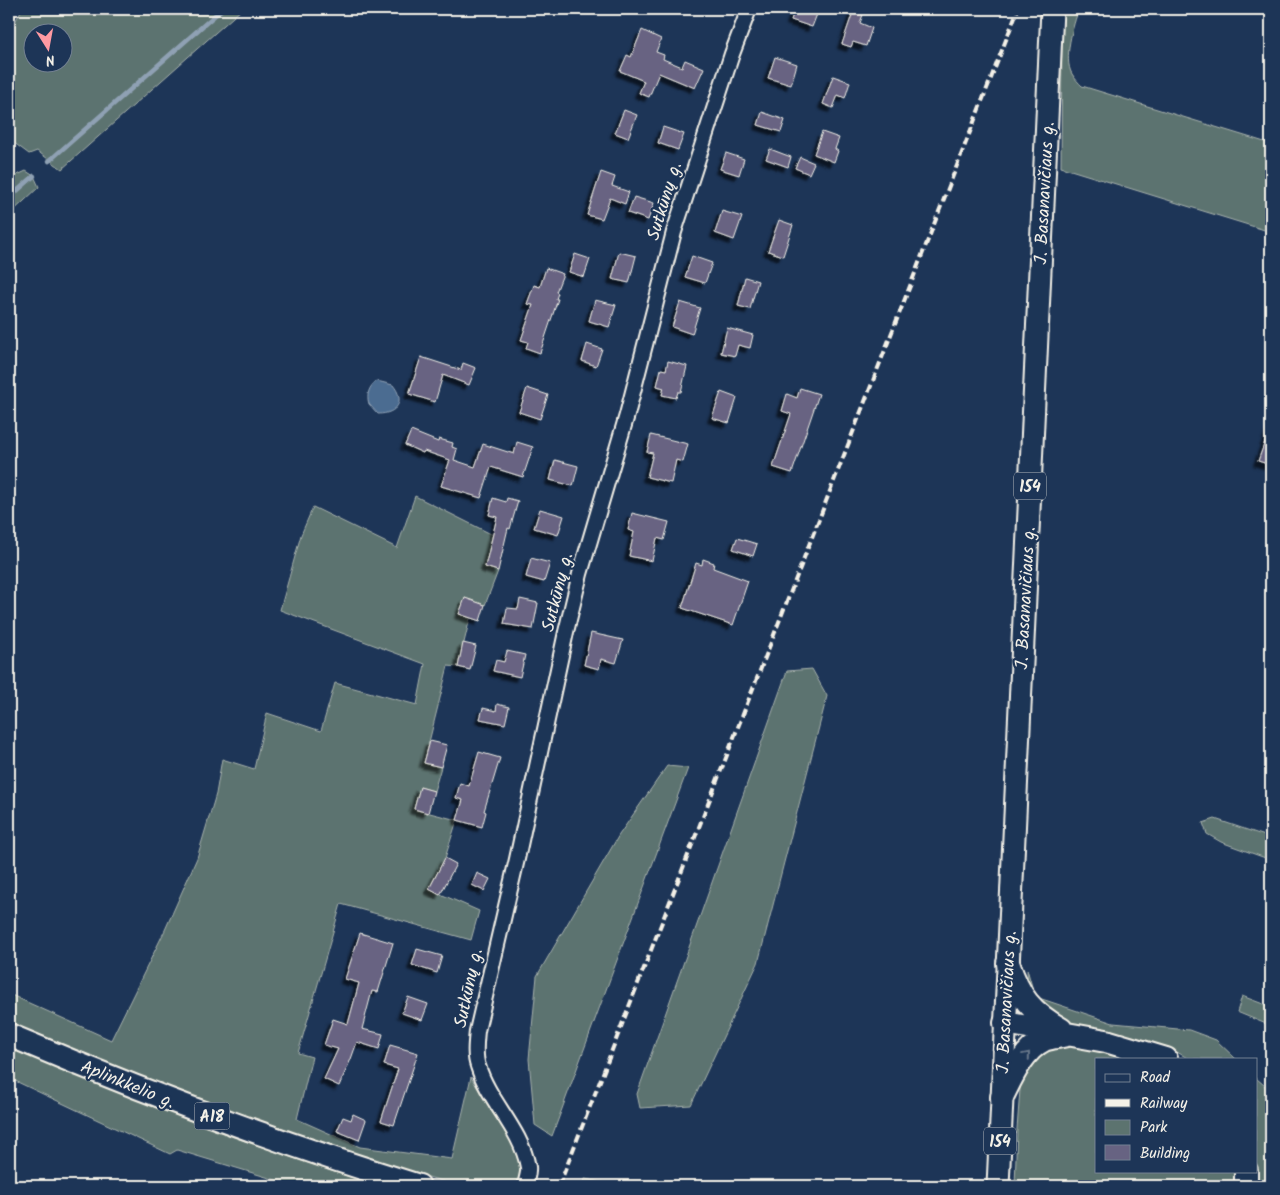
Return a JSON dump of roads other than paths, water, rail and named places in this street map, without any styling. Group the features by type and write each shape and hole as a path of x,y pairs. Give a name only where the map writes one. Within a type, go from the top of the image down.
{"highway":[{"path":"1008,964 1014,983 1028,1004 1045,1020 1071,1034"},
{"path":"1005,1023 1071,1034 1123,1046 1163,1058"},
{"path":"1002,1096 1019,1065 1030,1050 1044,1040 1071,1034"},
{"name":"Aplinkkelio g.","path":"9,1035 199,1112 270,1138 419,1186"},
{"path":"1246,1172 1246,1186"}],"main road":[{"name":"J. Basanavičiaus g.","path":"998,1186 1052,9"}],"street":[{"name":"Sutkūnų g.","path":"525,1186 528,1169 520,1142 483,1080 477,1064 475,1050 476,1031 517,859 580,574 628,415 674,232 729,63 750,9"}],"water":[{"path":"377,381 393,385 397,391 399,396 398,406 390,412 378,414 369,404 369,391"}],"waterway":[{"path":"49,161 222,9"},
{"path":"9,198 34,176"}],"railway":[{"path":"559,1186 1018,9"}]}
